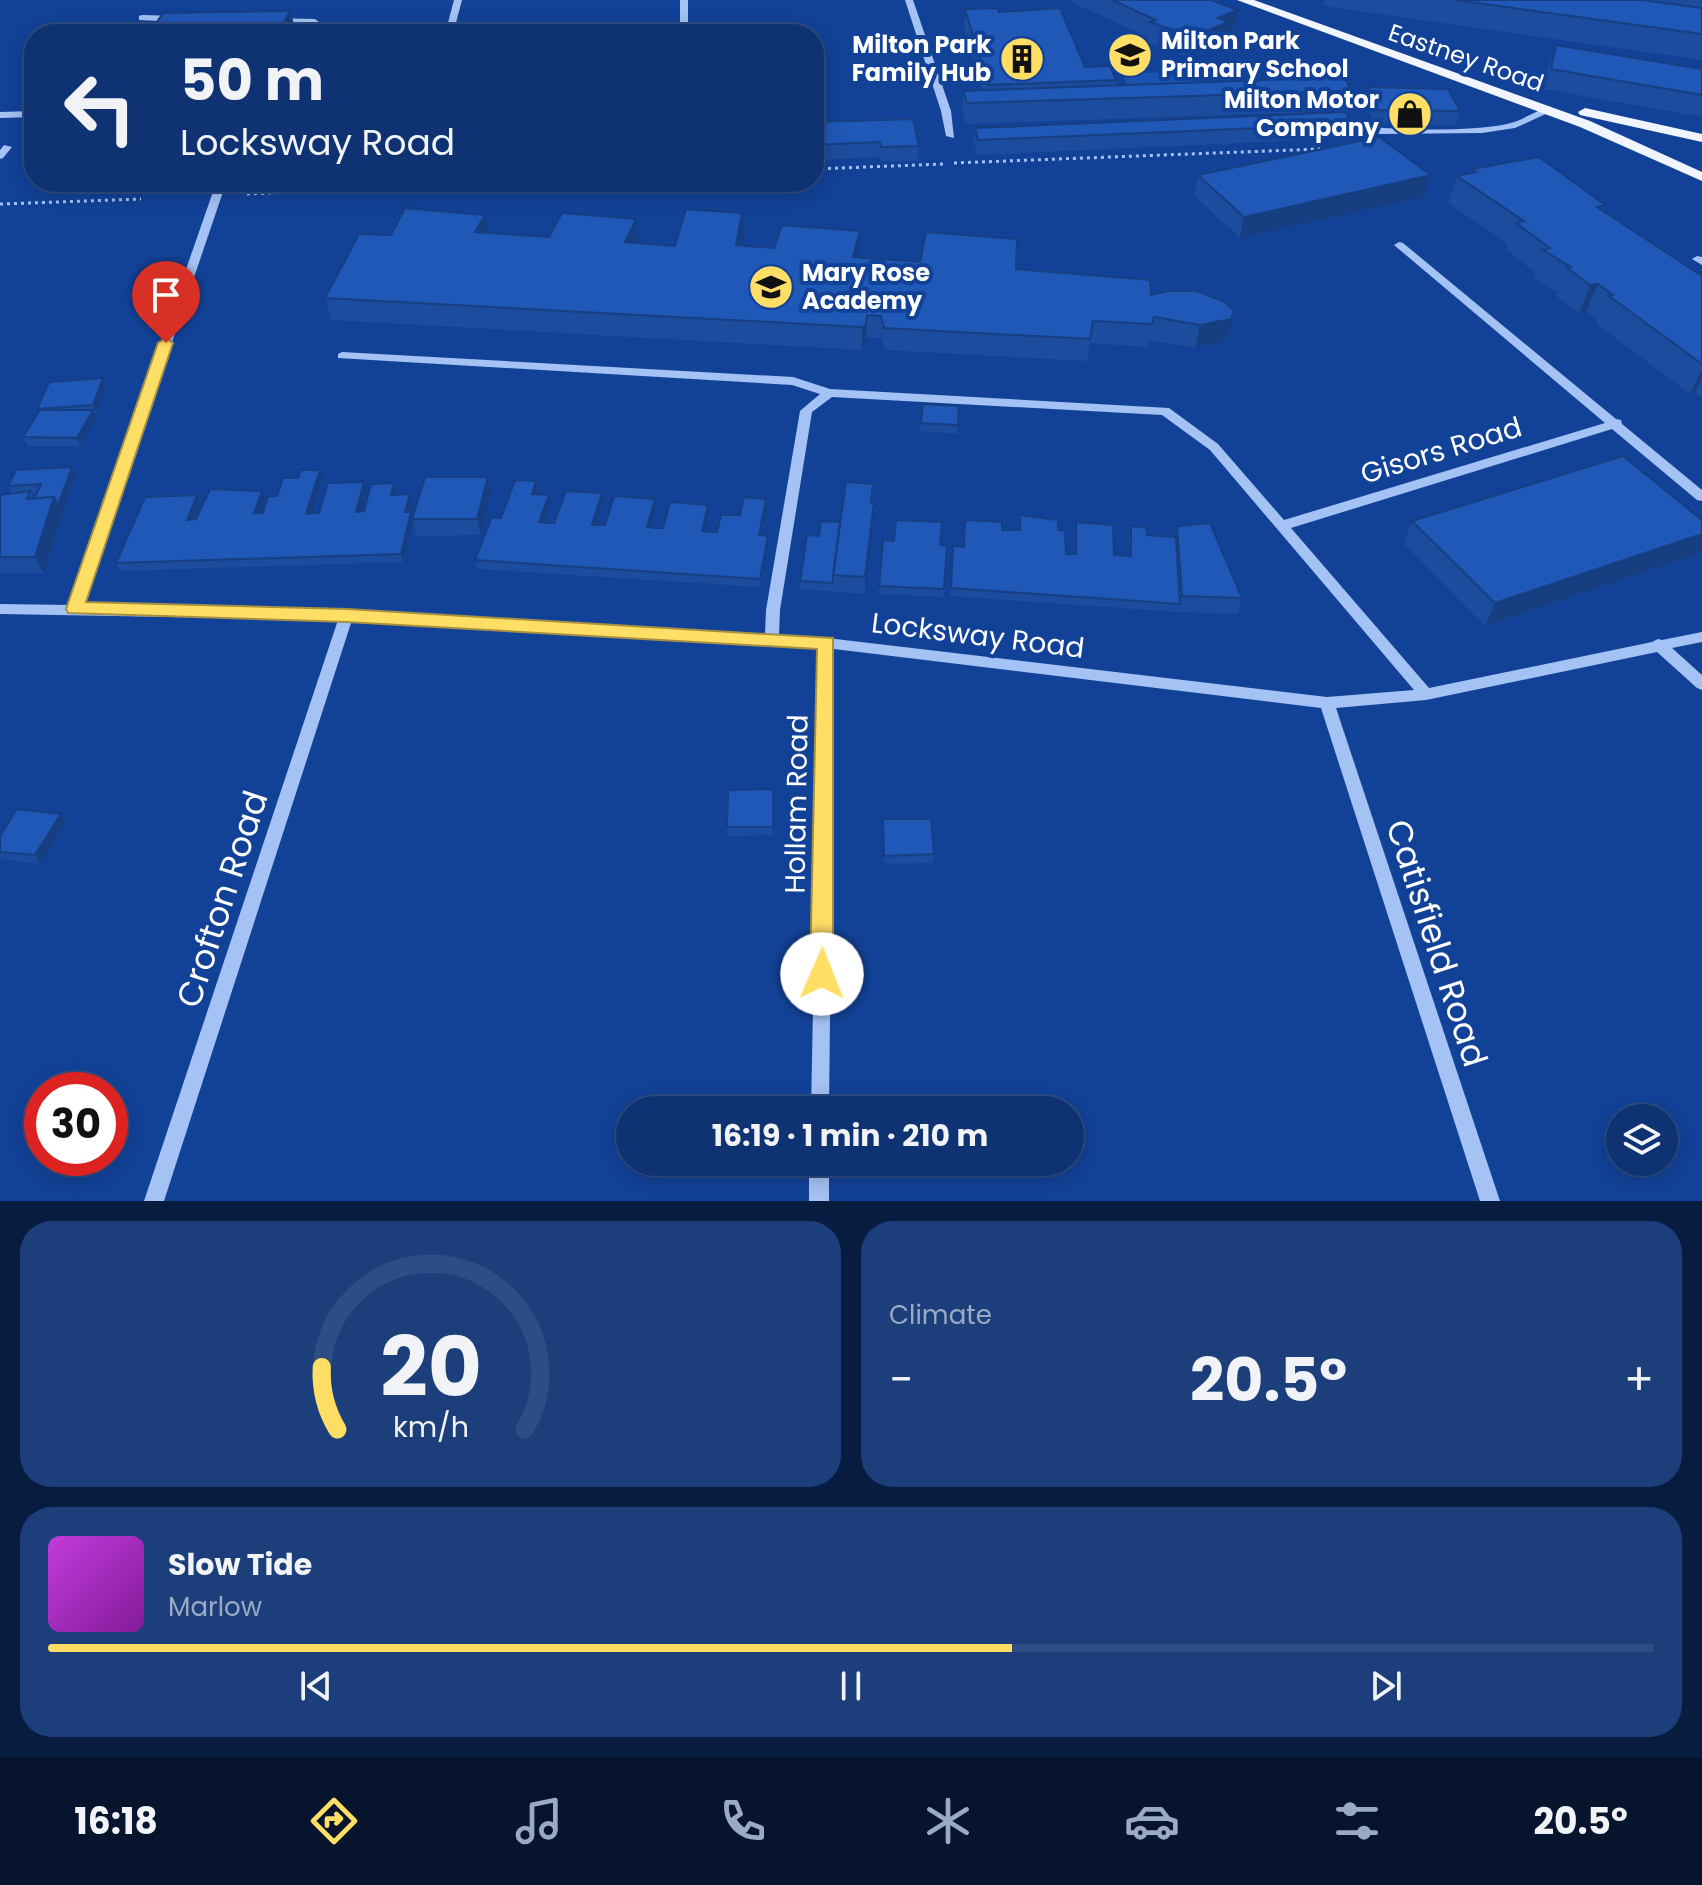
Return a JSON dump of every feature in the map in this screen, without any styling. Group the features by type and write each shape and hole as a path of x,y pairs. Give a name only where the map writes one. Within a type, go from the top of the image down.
{"main road":[{"name":"Eastney Road","path":"1243,0 1547,110 1702,177"},
{"path":"1487,88 1702,141"},
{"path":"1673,162 1702,141"},
{"path":"1673,162 1702,163"}],"street":[{"path":"452,24 458,0"},
{"path":"684,0 684,24"},
{"path":"909,0 946,111 951,136"},
{"path":"142,18 189,19"},
{"path":"268,21 314,24"},
{"path":"1323,124 1354,123 1379,131 1482,130 1512,126 1547,110"},
{"path":"0,115 24,114"},
{"path":"0,156 7,147"},
{"path":"75,609 217,192"},
{"path":"1399,245 1617,423 1702,497"},
{"path":"342,356 793,381 829,393 1165,411 1214,447 1426,694"},
{"path":"772,641 773,610 806,411 829,393"},
{"name":"Gisors Road","path":"1281,526 1617,423"},
{"name":"Locksway Road","path":"0,609 347,615 827,643 1327,703 1426,694 1702,637"},
{"name":"Crofton Road","path":"154,1201 347,615"},
{"name":"Hollam Road","path":"820,1096 827,643"},
{"path":"1658,644 1702,684"},
{"name":"Catisfield Road","path":"1327,703 1490,1201"},
{"path":"819,1176 819,1201"}],"path":[{"path":"824,169 1323,149"},
{"path":"216,195 270,192"},
{"path":"0,204 150,198"}],"shaded area":[{"path":"1211,70 1226,96 1134,100 1123,74"}],"building":[{"path":"1112,0 1211,0 1238,10 1218,18 1228,22 1192,37 1150,22 1156,20"},
{"path":"1456,0 1642,0 1702,8 1702,34"},
{"name":"Milton Park Family Hub","path":"998,8 999,12 1060,8 1085,67 1110,66 1116,80 988,85 965,9"},
{"path":"290,11 283,24 156,24 163,13"},
{"path":"1556,45 1702,69 1702,95 1551,69"},
{"path":"1344,77 1352,91 967,103 963,91"},
{"path":"1368,87 1448,89 1460,111 1377,110"},
{"path":"1345,112 1354,124 978,140 975,128"},
{"path":"913,119 919,146 881,147 880,142 824,145 824,122"},
{"path":"1379,137 1431,175 1244,217 1198,175"},
{"path":"1539,157 1605,205 1597,207 1702,276 1702,364 1609,296 1613,295 1598,284 1590,285 1567,268 1571,267 1543,250 1550,248 1516,223 1524,221 1457,176 1476,172 1472,169"},
{"path":"405,208 485,215 475,232 549,237 562,213 636,219 625,242 675,246 686,209 742,213 736,245 774,248 782,225 860,231 853,257 920,262 926,232 1017,239 1016,269 1150,280 1151,295 1168,291 1197,291 1225,302 1234,311 1231,319 1200,325 1154,317 1152,324 1093,321 1090,339 884,328 881,316 867,315 866,325 862,327 325,298 359,234 391,235"},
{"path":"103,378 93,405 37,409 49,382"},
{"path":"923,404 959,406 958,425 921,423"},
{"path":"40,410 93,410 77,438 23,437"},
{"path":"1623,456 1702,520 1702,534 1495,603 1412,521"},
{"path":"72,467 58,505 54,497 34,499 41,484 8,486 16,470"},
{"path":"301,470 320,470 306,514 319,513 328,483 364,482 356,512 364,511 371,484 394,483 391,495 410,494 405,512 411,512 401,554 116,563 145,497 197,495 187,520 196,519 210,489 262,491 254,513 263,513 268,496 277,496 283,478 298,478"},
{"path":"425,477 488,477 477,519 412,519"},
{"path":"515,480 536,481 532,494 549,495 539,522 547,523 554,523 566,491 602,493 592,525 605,525 614,496 655,499 647,527 655,528 663,528 670,502 708,505 702,531 711,532 717,532 721,515 740,515 744,497 766,499 759,535 768,536 760,579 475,560 492,517 501,518"},
{"path":"846,482 873,484 871,503 874,503 865,577 833,575"},
{"path":"30,491 27,499 54,497 35,557 0,557 0,495"},
{"path":"1020,515 1058,520 1058,530 1065,531 1066,554 1076,554 1076,522 1113,525 1114,555 1131,556 1131,526 1147,528 1147,535 1176,537 1180,604 951,588 953,546 964,547 965,520 1002,522 1002,530 1020,530"},
{"path":"896,520 942,522 940,545 947,546 944,589 879,586 883,540 894,541"},
{"path":"821,521 840,522 833,583 800,581 807,535 819,536"},
{"path":"1210,523 1242,598 1182,596 1177,526"},
{"path":"773,789 773,827 727,827 728,790"},
{"path":"17,809 61,814 35,855 0,852 0,836"},
{"path":"883,819 931,819 934,854 884,856"}],"place":[{"name":"Milton Park Primary School","path":"1130,55"},
{"name":"Milton Park Family Hub","path":"1022,59"},
{"name":"Milton Motor Company","path":"1410,114"},
{"name":"Mary Rose Academy","path":"771,287"}],"route":[{"path":"166,343 75,609 347,615 827,643 822,974"}]}
